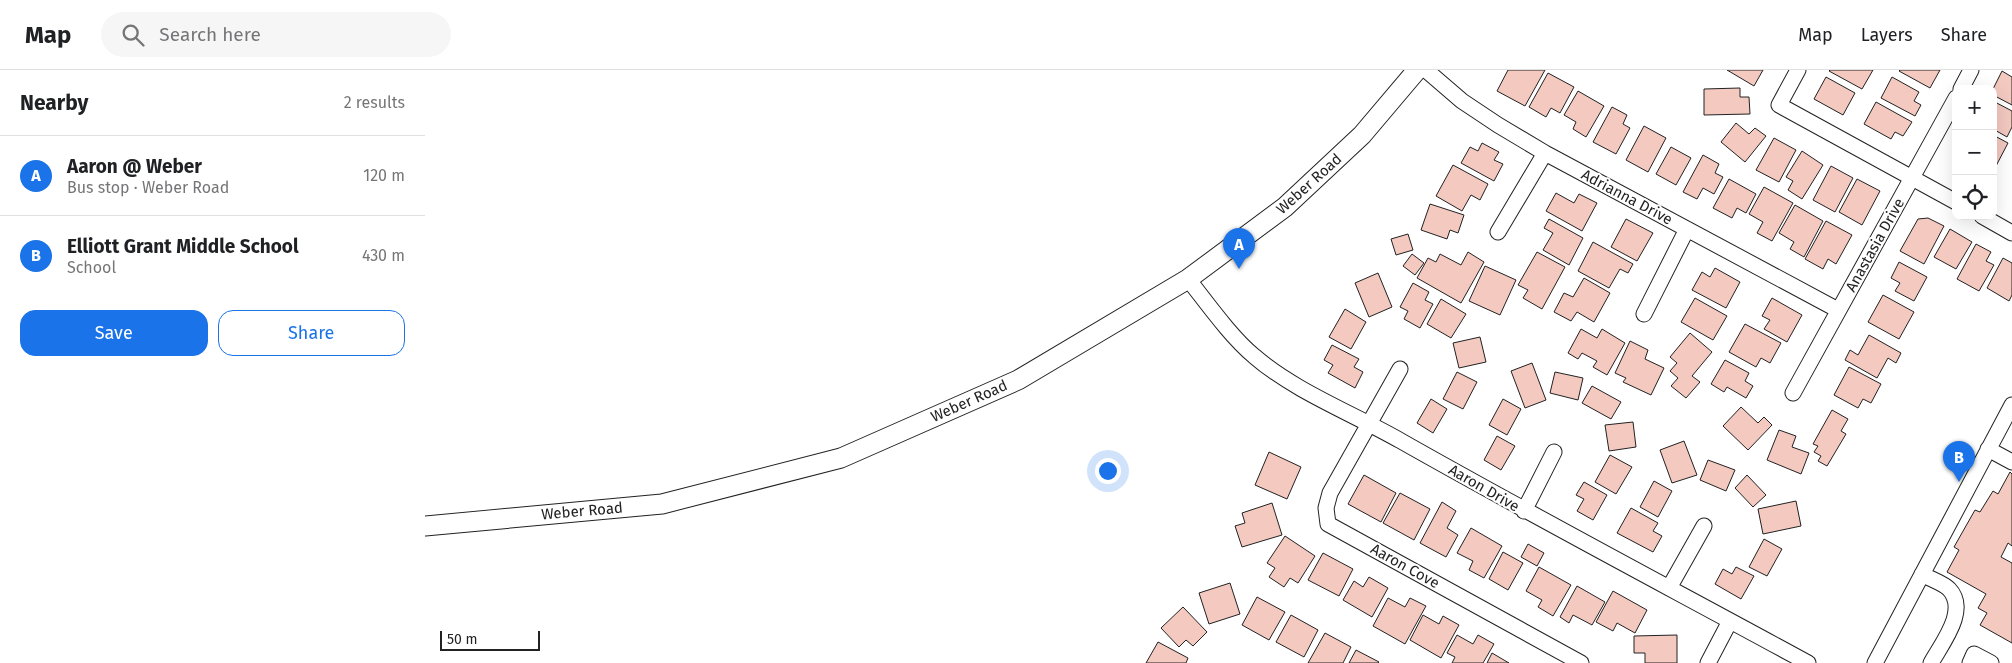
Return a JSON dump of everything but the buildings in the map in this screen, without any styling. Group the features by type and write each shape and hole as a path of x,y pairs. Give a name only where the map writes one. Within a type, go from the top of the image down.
{"main road":[{"name":"Weber Road","path":"425,526 662,504 841,458 1017,380 1188,279 1285,207 1363,135 1417,70"}],"street":[{"name":"Adrianna Drive","path":"1426,70 1462,101 1545,153 1839,310"},
{"path":"1798,70 1779,105 1952,200"},
{"path":"1963,85 1971,70"},
{"name":"Anastasia Drive","path":"1793,393 1952,105"},
{"path":"1498,232 1545,153"},
{"path":"1989,220 2012,233"},
{"path":"1644,314 1687,230"},
{"name":"Aaron Drive","path":"1188,279 1253,356 1293,384 1371,424 1524,511 1808,663"},
{"path":"1371,424 1400,369"},
{"path":"1875,663 2012,405"},
{"name":"Aaron Cove","path":"1371,424 1330,493 1325,508 1328,524 1581,663"},
{"path":"1988,449 2012,462"},
{"path":"1524,511 1554,452"},
{"path":"1669,588 1704,526"},
{"path":"1922,574 1949,588 1956,599 1957,605 1957,616 1931,663"},
{"path":"1708,663 1730,621"},
{"path":"1970,663 1974,654 1991,663"}],"place":[{"name":"Aaron @ Weber","path":"1239,269"},
{"name":"Elliott Grant Middle School","path":"1959,482"}]}
